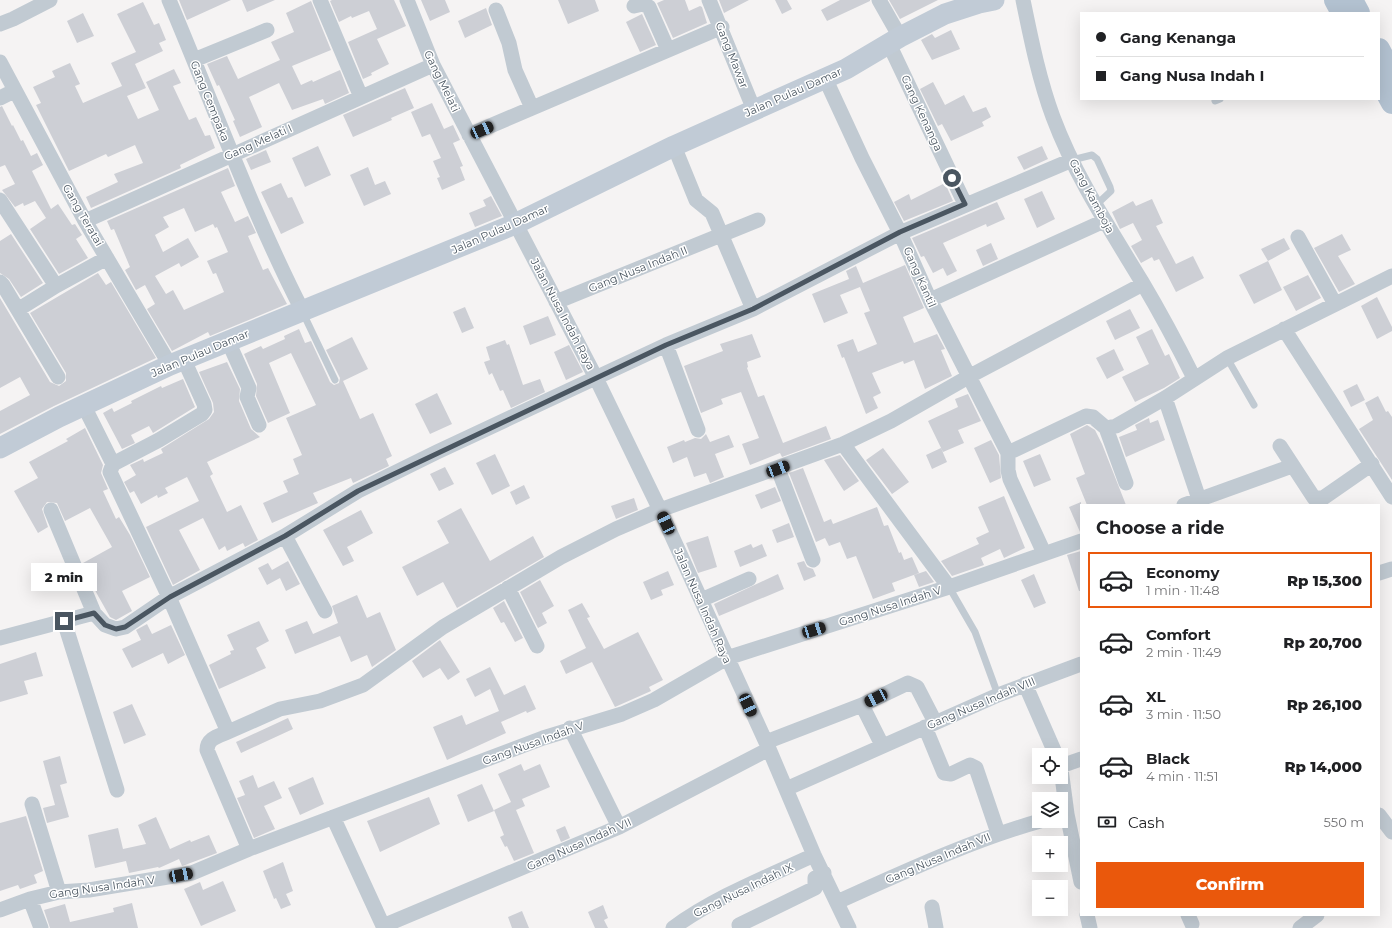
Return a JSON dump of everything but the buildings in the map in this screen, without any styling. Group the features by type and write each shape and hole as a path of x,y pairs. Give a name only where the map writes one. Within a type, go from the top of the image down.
{"main road":[{"path":"1334,0 1341,12"},
{"path":"1352,0 1358,12"},
{"path":"1380,51 1392,73"},
{"path":"1380,81 1392,102"}],"street":[{"path":"0,24 50,0"},
{"name":"Gang Cempaka","path":"169,0 231,154 286,279 302,310"},
{"path":"320,0 361,97"},
{"name":"Gang Melati","path":"407,0 433,65 515,224"},
{"name":"Gang Mawar","path":"709,0 722,27 754,110"},
{"name":"Gang Kenanga","path":"879,0 965,204"},
{"name":"Jalan Pulau Damar","path":"0,448 84,406 177,363 302,310 515,224 674,146 846,69 895,40 945,14 979,3 994,0"},
{"name":"Gang Kamboja","path":"1023,0 1037,64 1053,118 1095,206 1143,284 1194,378"},
{"path":"634,6 643,4 649,7 668,50"},
{"path":"496,10 509,43 515,70 532,108"},
{"path":"470,136 722,27"},
{"path":"194,60 267,30"},
{"name":"Gang Teratai","path":"0,62 14,91 85,221 107,258 204,404 205,410 200,417 113,464"},
{"name":"Gang Melati I","path":"85,221 231,154 433,65"},
{"name":"Gang Kantil","path":"825,78 862,158 900,232 930,300 1008,453"},
{"path":"0,98 14,91"},
{"path":"674,146 696,200 712,213 753,309"},
{"path":"51,510 94,613 105,625 116,629 125,627 170,597 285,536 358,491 666,345 753,309 900,232 1072,160"},
{"path":"0,200 56,286"},
{"name":"Gang Nusa Indah II","path":"556,302 758,220"},
{"path":"930,300 1104,221"},
{"name":"Jalan Nusa Indah Raya","path":"515,224 596,378 660,510 767,746 814,855 850,928"},
{"path":"1298,237 1335,304"},
{"path":"19,309 56,286 107,258"},
{"path":"1106,428 1116,426 1227,358 1335,304 1391,280"},
{"path":"0,282 3,284 19,309 58,377"},
{"path":"249,849 207,750 207,744 210,740 280,709 320,701 363,685 443,627 561,556 616,529 660,510 778,469 844,444 891,421 970,376 1143,284"},
{"path":"1284,329 1392,497"},
{"path":"228,341 249,388 247,397 260,425"},
{"path":"666,345 698,430"},
{"path":"1164,398 1200,502"},
{"path":"84,406 113,464 110,467 111,476 170,597 228,732"},
{"path":"1044,553 1010,479 1008,470 1008,453 1086,416 1093,417 1106,428 1126,484"},
{"path":"844,444 949,587"},
{"path":"1280,446 1314,498 1320,499 1372,464"},
{"path":"1189,504 1200,502 1292,466"},
{"path":"778,469 813,560"},
{"path":"285,536 325,611"},
{"name":"Gang Nusa Indah V","path":"0,910 30,898 60,892 89,890 192,873 249,849 570,728 606,719 654,700 727,658 949,587 1080,541"},
{"path":"1380,573 1392,569"},
{"path":"701,600 749,579"},
{"path":"508,588 537,646"},
{"path":"0,638 94,613"},
{"path":"64,621 117,790"},
{"name":"Gang Nusa Indah VIII","path":"786,789 882,745 998,695 1080,664"},
{"path":"767,746 908,683 917,687 930,724 944,773 951,774 970,765 976,768 998,833"},
{"path":"1025,684 1053,748"},
{"path":"862,704 882,745"},
{"path":"570,728 619,827"},
{"name":"Gang Nusa Indah VII","path":"384,927 619,827 767,746"},
{"path":"1068,765 1080,759"},
{"path":"32,804 60,892"},
{"path":"1380,816 1392,832"},
{"path":"333,817 384,927"},
{"name":"Gang Nusa Indah VII","path":"838,902 955,849 998,833 1032,823"},
{"path":"1068,828 1080,878"},
{"name":"Gang Nusa Indah IX","path":"673,928 688,917 740,889 814,855"},
{"path":"739,925 815,888 815,878 824,873"},
{"path":"30,898 41,928"},
{"path":"932,907 936,928"},
{"path":"1088,916 1090,928"},
{"path":"1300,928 1316,916"}],"lane":[{"path":"1072,160 1092,155 1097,159 1111,191 1095,206"},
{"path":"302,310 335,380"},
{"path":"1227,358 1254,405"},
{"path":"949,587 975,632 998,695"}],"route":[{"path":"64,621 94,613 105,625 116,629 125,627 135,622 170,597 285,536 358,491 437,452 666,345 753,309 832,269 900,232 965,204 952,178"}]}
